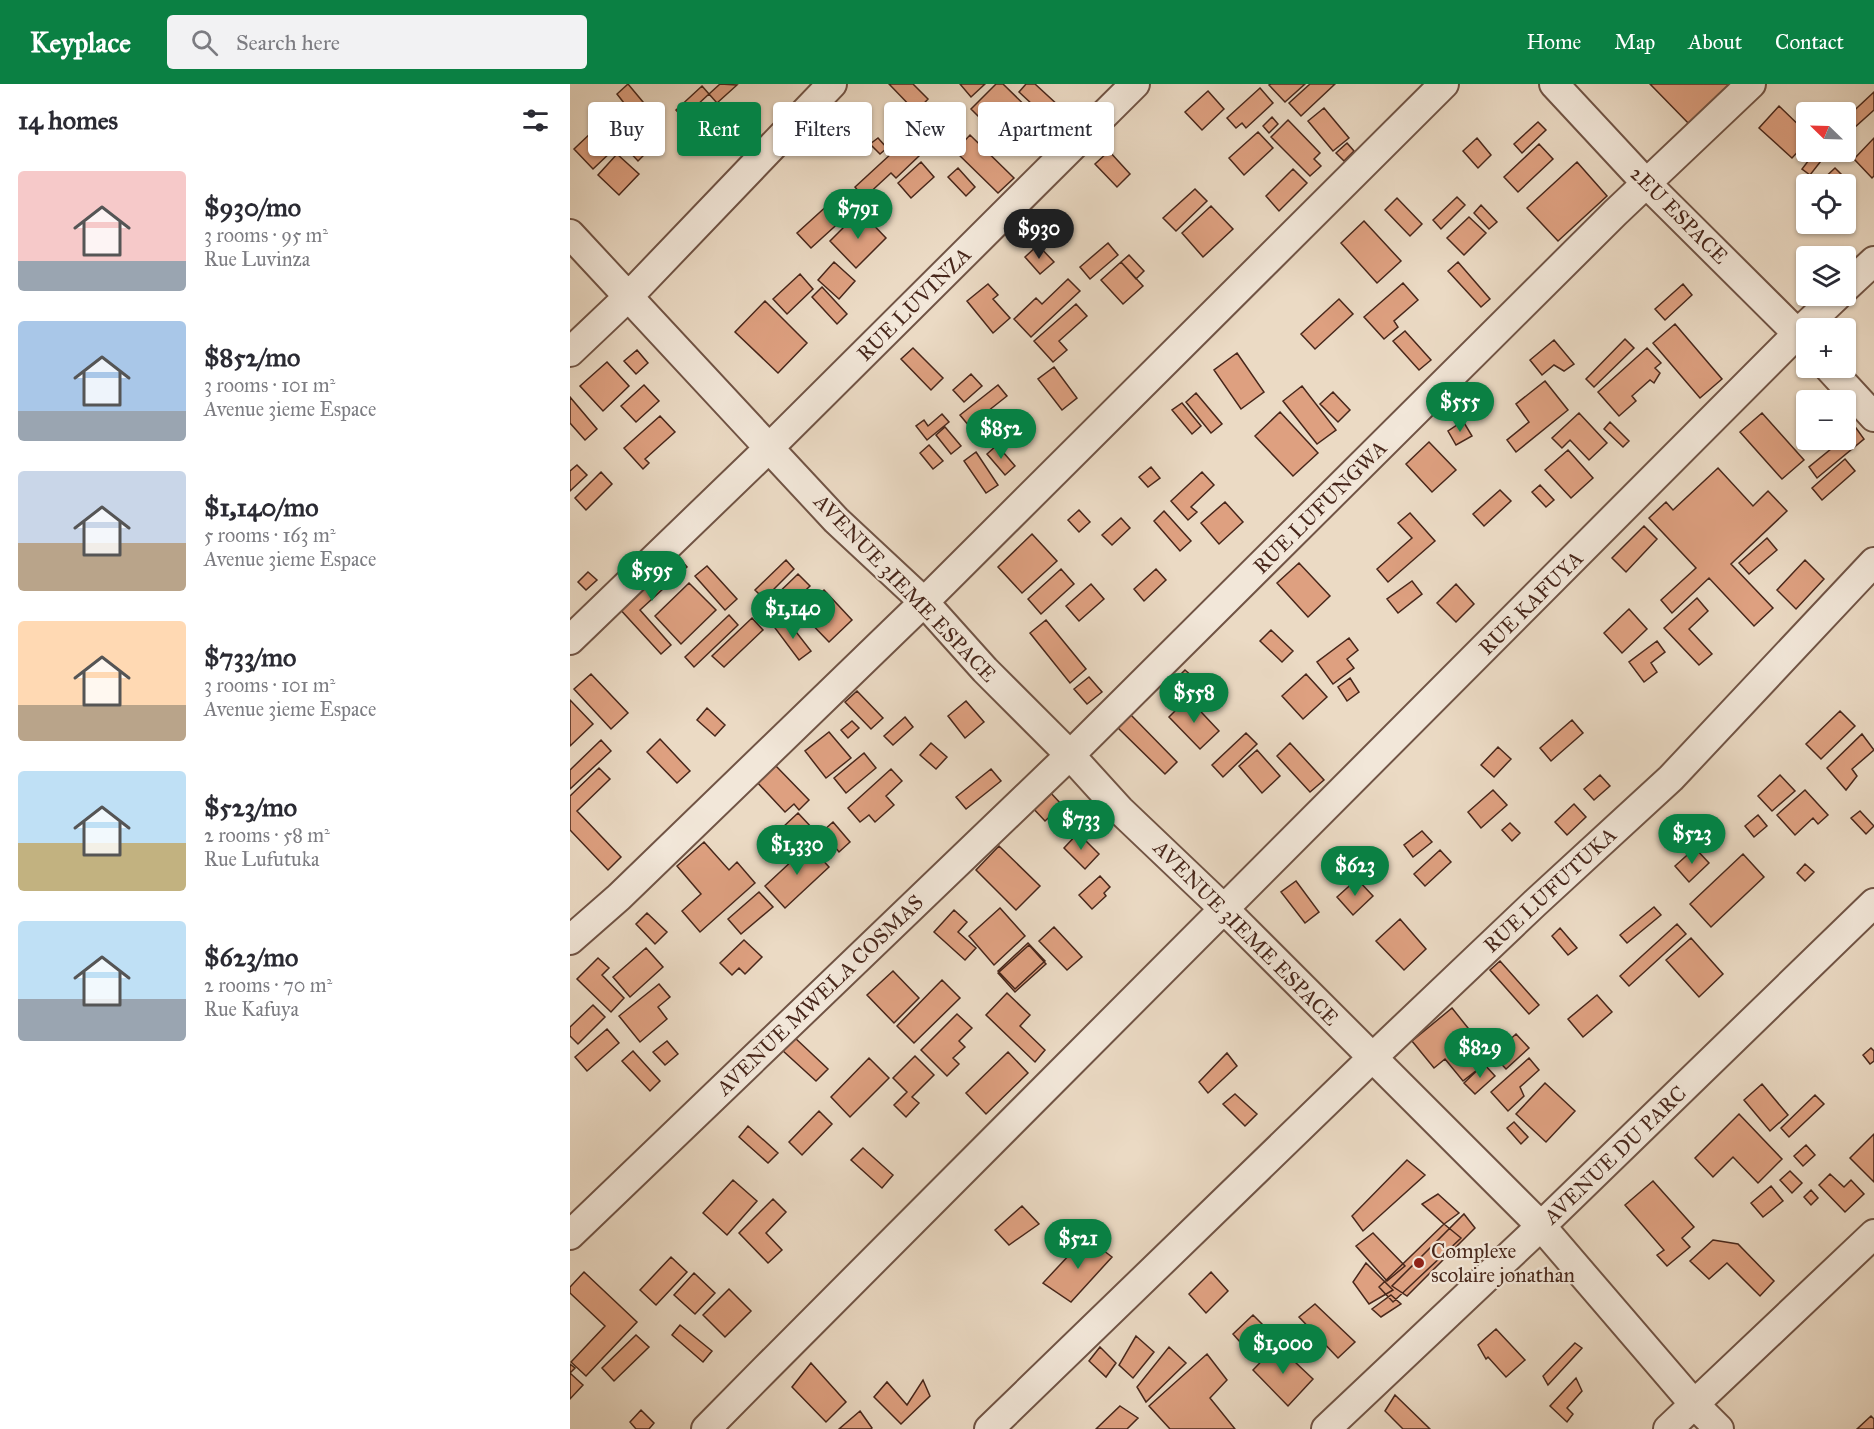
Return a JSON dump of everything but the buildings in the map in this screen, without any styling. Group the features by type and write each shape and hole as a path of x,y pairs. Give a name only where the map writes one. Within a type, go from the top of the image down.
{"street":[{"path":"570,352 628,297 832,84"},
{"name":"RUE LUVINZA","path":"570,640 770,447 1135,84"},
{"path":"570,940 619,897 924,602 1444,84"},
{"name":"2EU ESPACE","path":"1554,84 1646,183 1796,332"},
{"name":"RUE LUFUNGWA","path":"1070,755 1646,183 1751,84"},
{"name":"AVENUE 3IEME ESPACE","path":"570,234 836,520 924,602 985,670 1070,755 1120,810 1224,909 1541,1226 1694,1404 1719,1429"},
{"path":"1856,278 1874,261"},
{"name":"RUE KAFUYA","path":"1819,318 1829,306"},
{"name":"RUE KAFUYA","path":"706,1429 1224,909 1796,344"},
{"path":"1838,378 1874,417"},
{"name":"RUE LUFUTUKA","path":"988,1429 1372,1058 1671,778 1874,562"},
{"name":"AVENUE MWELA COSMAS","path":"570,1235 1070,755"},
{"name":"AVENUE DU PARC","path":"1326,1429 1541,1226 1874,903"},
{"path":"1668,1429 1874,1234"}],"place":[{"name":"Complexe scolaire jonathan","path":"1419,1263"}]}
